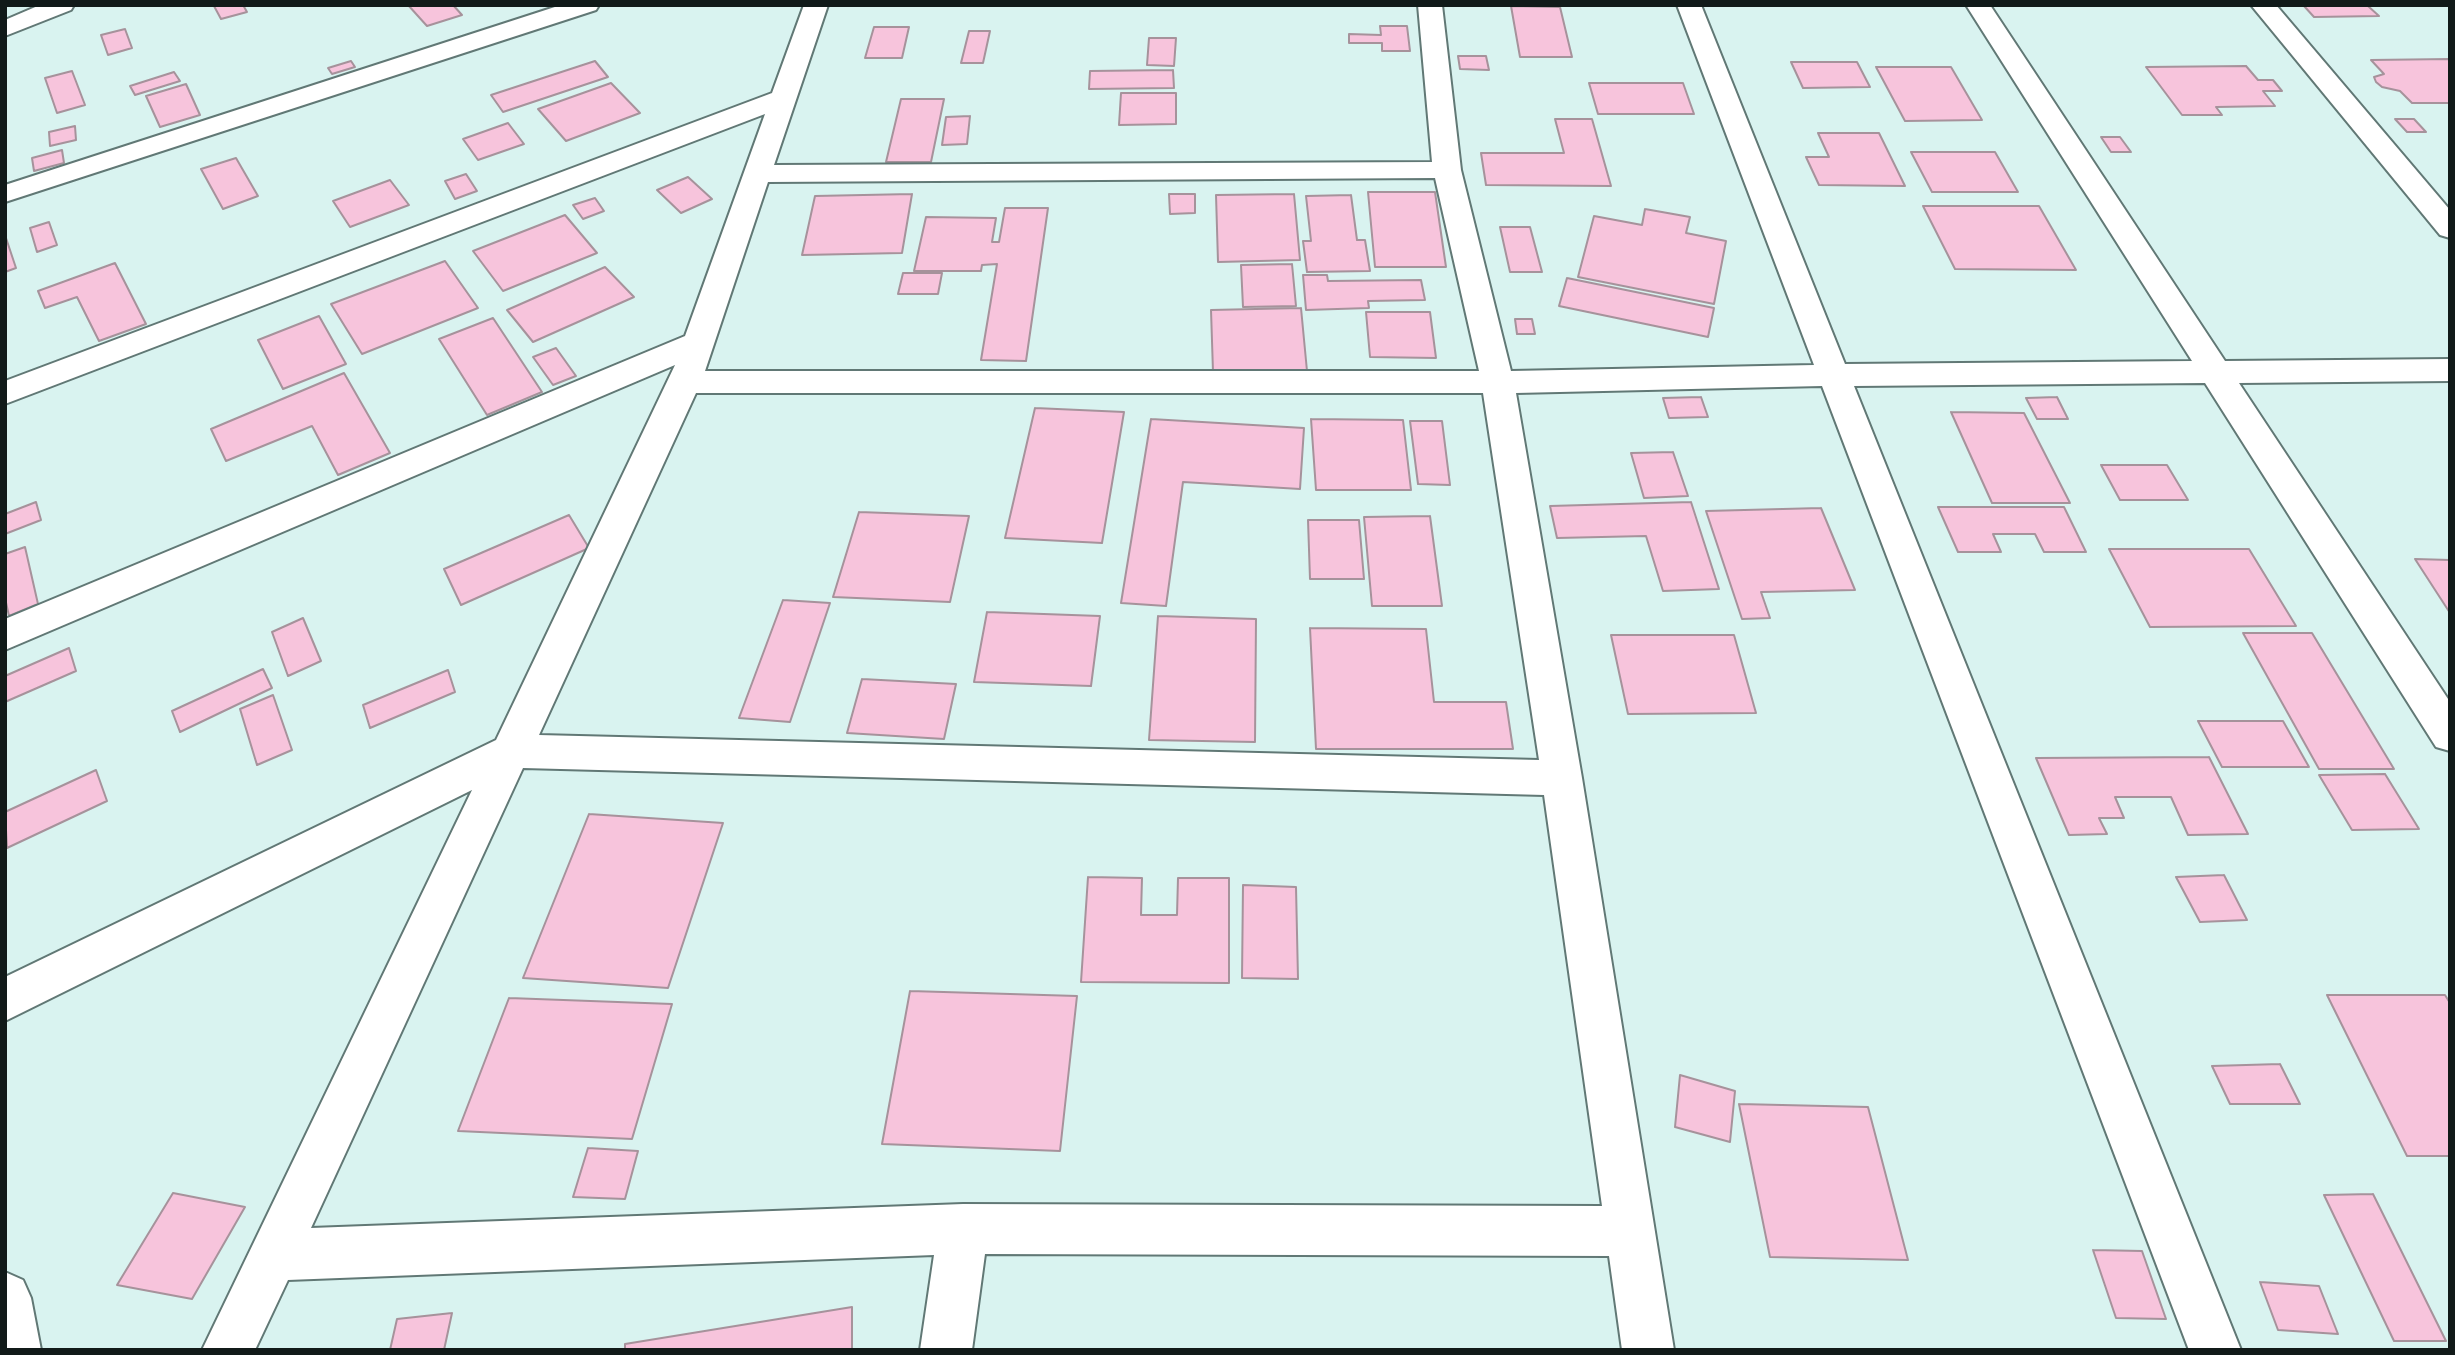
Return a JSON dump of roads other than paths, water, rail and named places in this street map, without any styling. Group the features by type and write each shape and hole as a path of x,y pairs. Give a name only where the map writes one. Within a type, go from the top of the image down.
{"street":[{"path":"5,29 62,5"},
{"path":"5,194 587,5"},
{"path":"228,1350 685,382 816,5"},
{"path":"1430,5 1447,170 1497,382 1562,778 1648,1350"},
{"path":"1689,5 2215,1350"},
{"path":"1978,5 2450,735"},
{"path":"2263,5 2450,229"},
{"path":"5,393 783,99"},
{"path":"759,174 1447,170"},
{"path":"5,635 700,342"},
{"path":"685,382 1497,382 1834,375 2450,370"},
{"path":"5,1000 510,751 1562,778"},
{"path":"272,1255 963,1229 1631,1231"},
{"path":"946,1350 963,1229"},
{"path":"5,1298 15,1350"}]}
